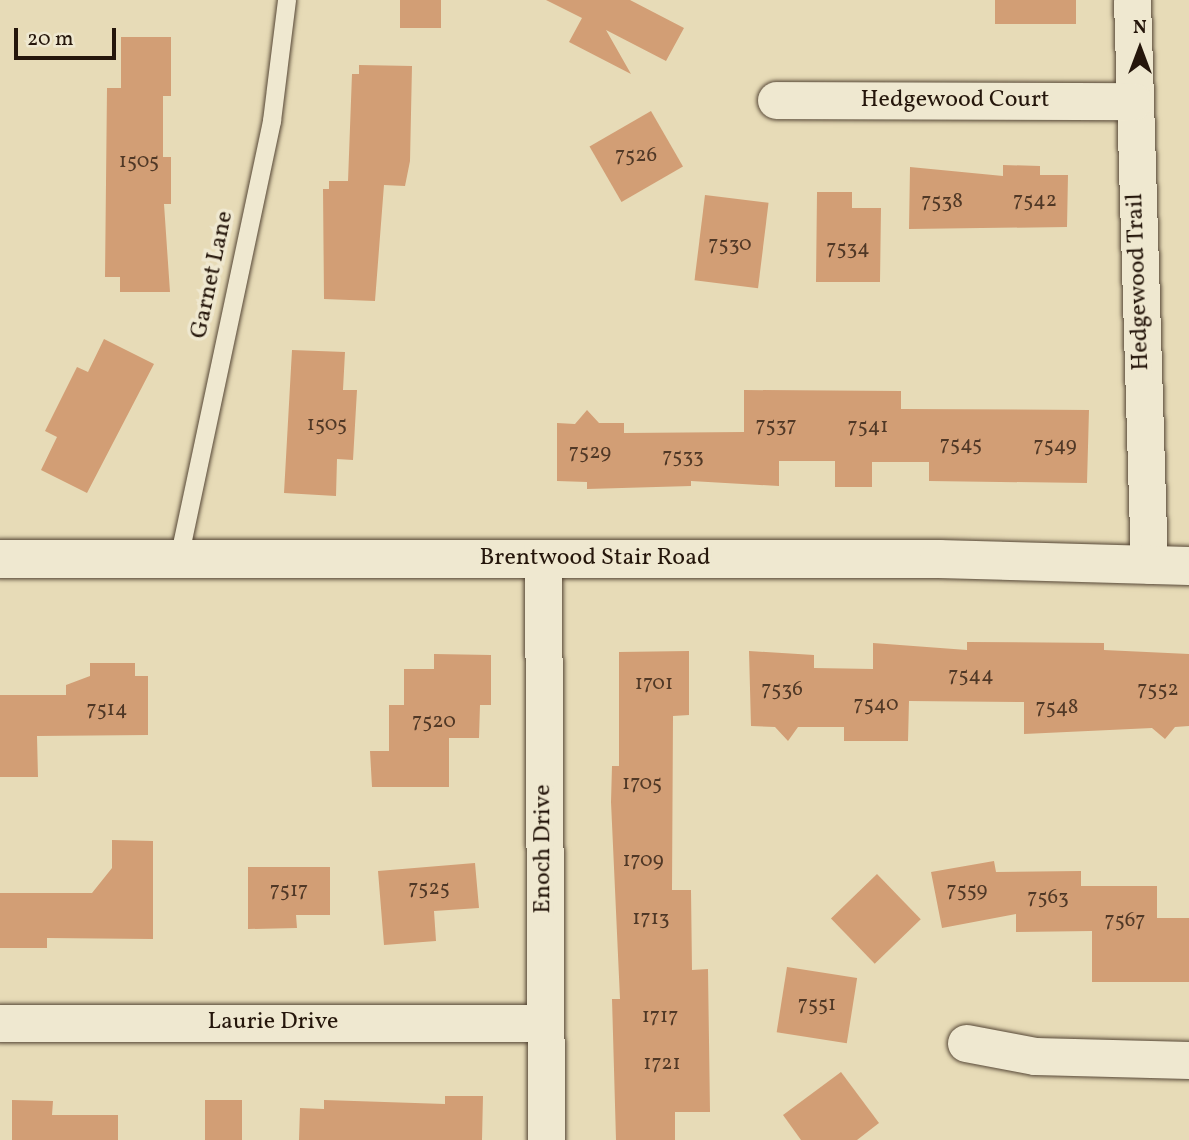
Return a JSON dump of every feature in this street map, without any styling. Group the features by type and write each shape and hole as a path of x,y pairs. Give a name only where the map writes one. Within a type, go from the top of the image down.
{"main road":[{"name":"Brentwood Stair Road","path":"0,559 543,559 1189,566"}],"street":[{"name":"Hedgewood Trail","path":"1132,0 1149,565"},
{"name":"Hedgewood Court","path":"776,100 1133,101"},
{"name":"Enoch Drive","path":"543,559 546,1140"},
{"name":"Laurie Drive","path":"0,1023 545,1023"},
{"path":"966,1044 1035,1056 1189,1060"}],"lane":[{"name":"Garnet Lane","path":"179,559 272,121 287,0"}],"building":[{"path":"400,0 441,0 441,28 400,28"},
{"path":"546,0 630,0 684,28 666,61 606,30 631,74 569,42 582,18"},
{"path":"995,0 1076,0 1076,24 995,24"},
{"path":"121,37 171,37 171,96 163,96 163,157 171,157 171,204 164,204 170,292 120,292 120,277 105,277 107,88 121,88"},
{"path":"359,65 412,66 410,161 405,186 384,185 375,301 324,299 323,189 329,189 329,181 348,181 352,74 359,74"},
{"path":"651,111 683,166 622,202 590,146"},
{"path":"1003,165 1040,166 1040,175 1068,175 1067,227 909,229 910,167 1003,176"},
{"path":"817,192 852,192 852,208 881,208 880,282 816,282"},
{"path":"705,195 769,203 758,288 695,280"},
{"path":"104,339 154,364 87,493 41,470 57,437 45,431 77,367 88,372"},
{"path":"292,350 345,352 343,390 357,390 353,460 337,459 336,496 284,493"},
{"path":"744,390 901,391 901,409 1089,410 1087,483 929,481 929,462 872,462 872,487 835,487 835,461 779,461 779,486 691,481 691,486 587,489 587,482 557,481 557,423 575,424 587,410 599,423 624,423 624,433 744,432"},
{"path":"967,642 1104,643 1104,650 1189,654 1189,726 1175,727 1165,739 1152,728 1024,734 1024,702 909,701 908,741 844,741 844,727 798,727 788,741 775,727 751,726 749,651 814,655 814,668 873,669 873,643 967,650"},
{"path":"689,651 689,715 673,716 672,890 691,890 692,970 708,969 710,1112 675,1112 675,1140 616,1140 612,999 620,999 611,802 612,766 619,766 619,652"},
{"path":"434,654 491,655 491,705 480,705 479,738 449,738 449,787 372,787 370,751 389,751 389,705 404,705 404,669 434,669"},
{"path":"90,663 135,663 135,676 148,676 148,735 37,736 38,777 0,777 0,695 66,695 66,685 90,676"},
{"path":"112,840 153,841 153,939 47,938 47,948 0,948 0,893 92,893 112,868"},
{"path":"994,861 996,872 1081,871 1081,886 1157,886 1157,918 1189,918 1189,982 1092,982 1092,931 1016,932 1016,914 942,928 931,872"},
{"path":"475,863 479,908 434,911 436,941 384,945 378,871"},
{"path":"248,867 330,867 330,915 296,915 297,928 248,929"},
{"path":"877,874 921,919 875,964 831,918"},
{"path":"787,967 857,978 847,1043 777,1032"},
{"path":"841,1072 879,1123 857,1140 801,1140 783,1115"},
{"path":"445,1096 483,1096 482,1140 299,1140 300,1108 324,1109 324,1100 445,1104"},
{"path":"12,1100 53,1101 52,1115 118,1115 118,1140 12,1140"},
{"path":"205,1100 242,1100 242,1140 205,1140"}]}
